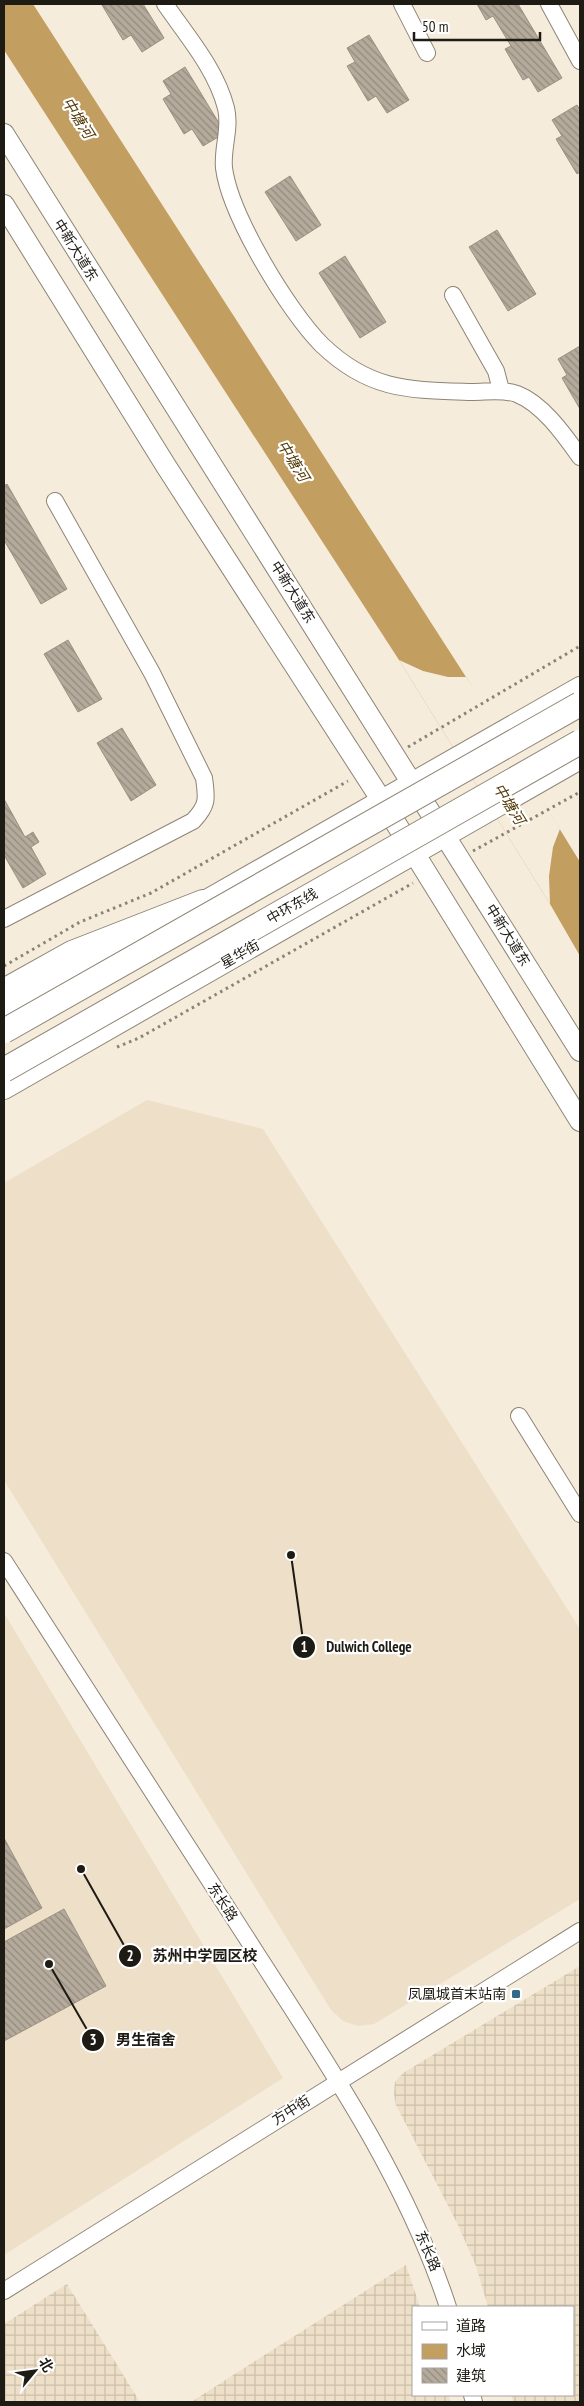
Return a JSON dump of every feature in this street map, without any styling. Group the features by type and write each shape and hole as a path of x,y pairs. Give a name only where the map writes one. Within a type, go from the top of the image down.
{"highway":[{"path":"4,1031 580,704"},
{"name":"中环东线","path":"4,1070 580,742"},
{"path":"4,992 72,954 203,902"}],"main road":[{"name":"中新大道东","path":"4,134 447,836 580,1051"},
{"path":"4,205 166,466 364,772 580,1121"},
{"path":"4,1015 580,687"},
{"name":"星华街","path":"4,1089 580,759"}],"street":[{"path":"165,4 203,59 218,86 226,108 228,128 224,166 228,188 238,213 277,284 320,343 340,361 360,375 381,383 420,391 501,390 518,394 551,418 580,457"},
{"path":"402,4 428,53"},
{"path":"549,4 580,61"},
{"path":"453,295 496,371 501,390"},
{"path":"4,918 193,822 204,809 207,796 204,778 152,673 55,501"},
{"path":"519,1416 580,1514"},
{"name":"东长路","path":"4,1561 338,2081 398,2184 433,2260 448,2306"},
{"name":"方中街","path":"4,2291 580,1931"}],"path":[{"path":"395,754 580,646"},
{"path":"4,966 80,922 152,893 364,772"},
{"path":"460,857 580,792"},
{"path":"112,1049 139,1038 428,875"}],"shaded area":[{"path":"147,1100 263,1129 580,1629 580,1899 374,2024 358,2026 343,2021 331,2010 4,1480 4,1183"},
{"path":"4,1613 283,2078 4,2255"},
{"path":"580,1966 580,2402 513,2402 511,2396 574,2396 574,2306 488,2306 476,2266 457,2223 396,2105 394,2094 395,2082 403,2073"},
{"path":"406,2265 420,2306 412,2306 412,2396 448,2396 451,2402 191,2402"},
{"path":"67,2284 140,2402 4,2402 4,2324"}],"water":[{"name":"中塘河","path":"4,4 33,4 466,677 580,862 580,956 550,904 399,660 4,50"}],"pier":[{"path":"399,660 423,671 448,677 466,677 483,703 560,829 553,847 549,876 550,904"}],"building":[{"path":"143,4 164,38 142,52 131,35 123,40 102,5"},
{"path":"477,4 518,4 562,78 538,92 529,77 523,80 505,49 511,46 493,16 486,20"},
{"path":"369,35 409,100 387,113 376,96 368,101 347,66 355,62 347,48"},
{"path":"185,67 225,133 203,146 192,129 184,134 163,99 171,94 163,81"},
{"path":"577,105 580,110 580,172 577,174 556,139 562,136 552,120"},
{"path":"290,176 321,225 296,241 265,192"},
{"path":"497,230 536,294 508,311 469,247"},
{"path":"345,256 386,322 360,338 319,273"},
{"path":"580,346 580,409 562,378 567,375 558,359"},
{"path":"7,484 67,589 41,604 4,540 4,486"},
{"path":"68,640 102,699 78,712 44,654"},
{"path":"122,728 156,785 131,801 97,743"},
{"path":"4,799 25,837 33,832 39,842 31,847 46,874 23,888 4,855"},
{"path":"4,1838 42,1908 4,1929"},
{"path":"64,1909 106,1986 4,2041 4,1942"}],"place":[{"name":"Dulwich College","path":"291,1555"},
{"name":"苏州中学园区校","path":"81,1869"},
{"name":"男生宿舍","path":"49,1964"},
{"name":"凤凰城首末站南","path":"516,1994"}]}
